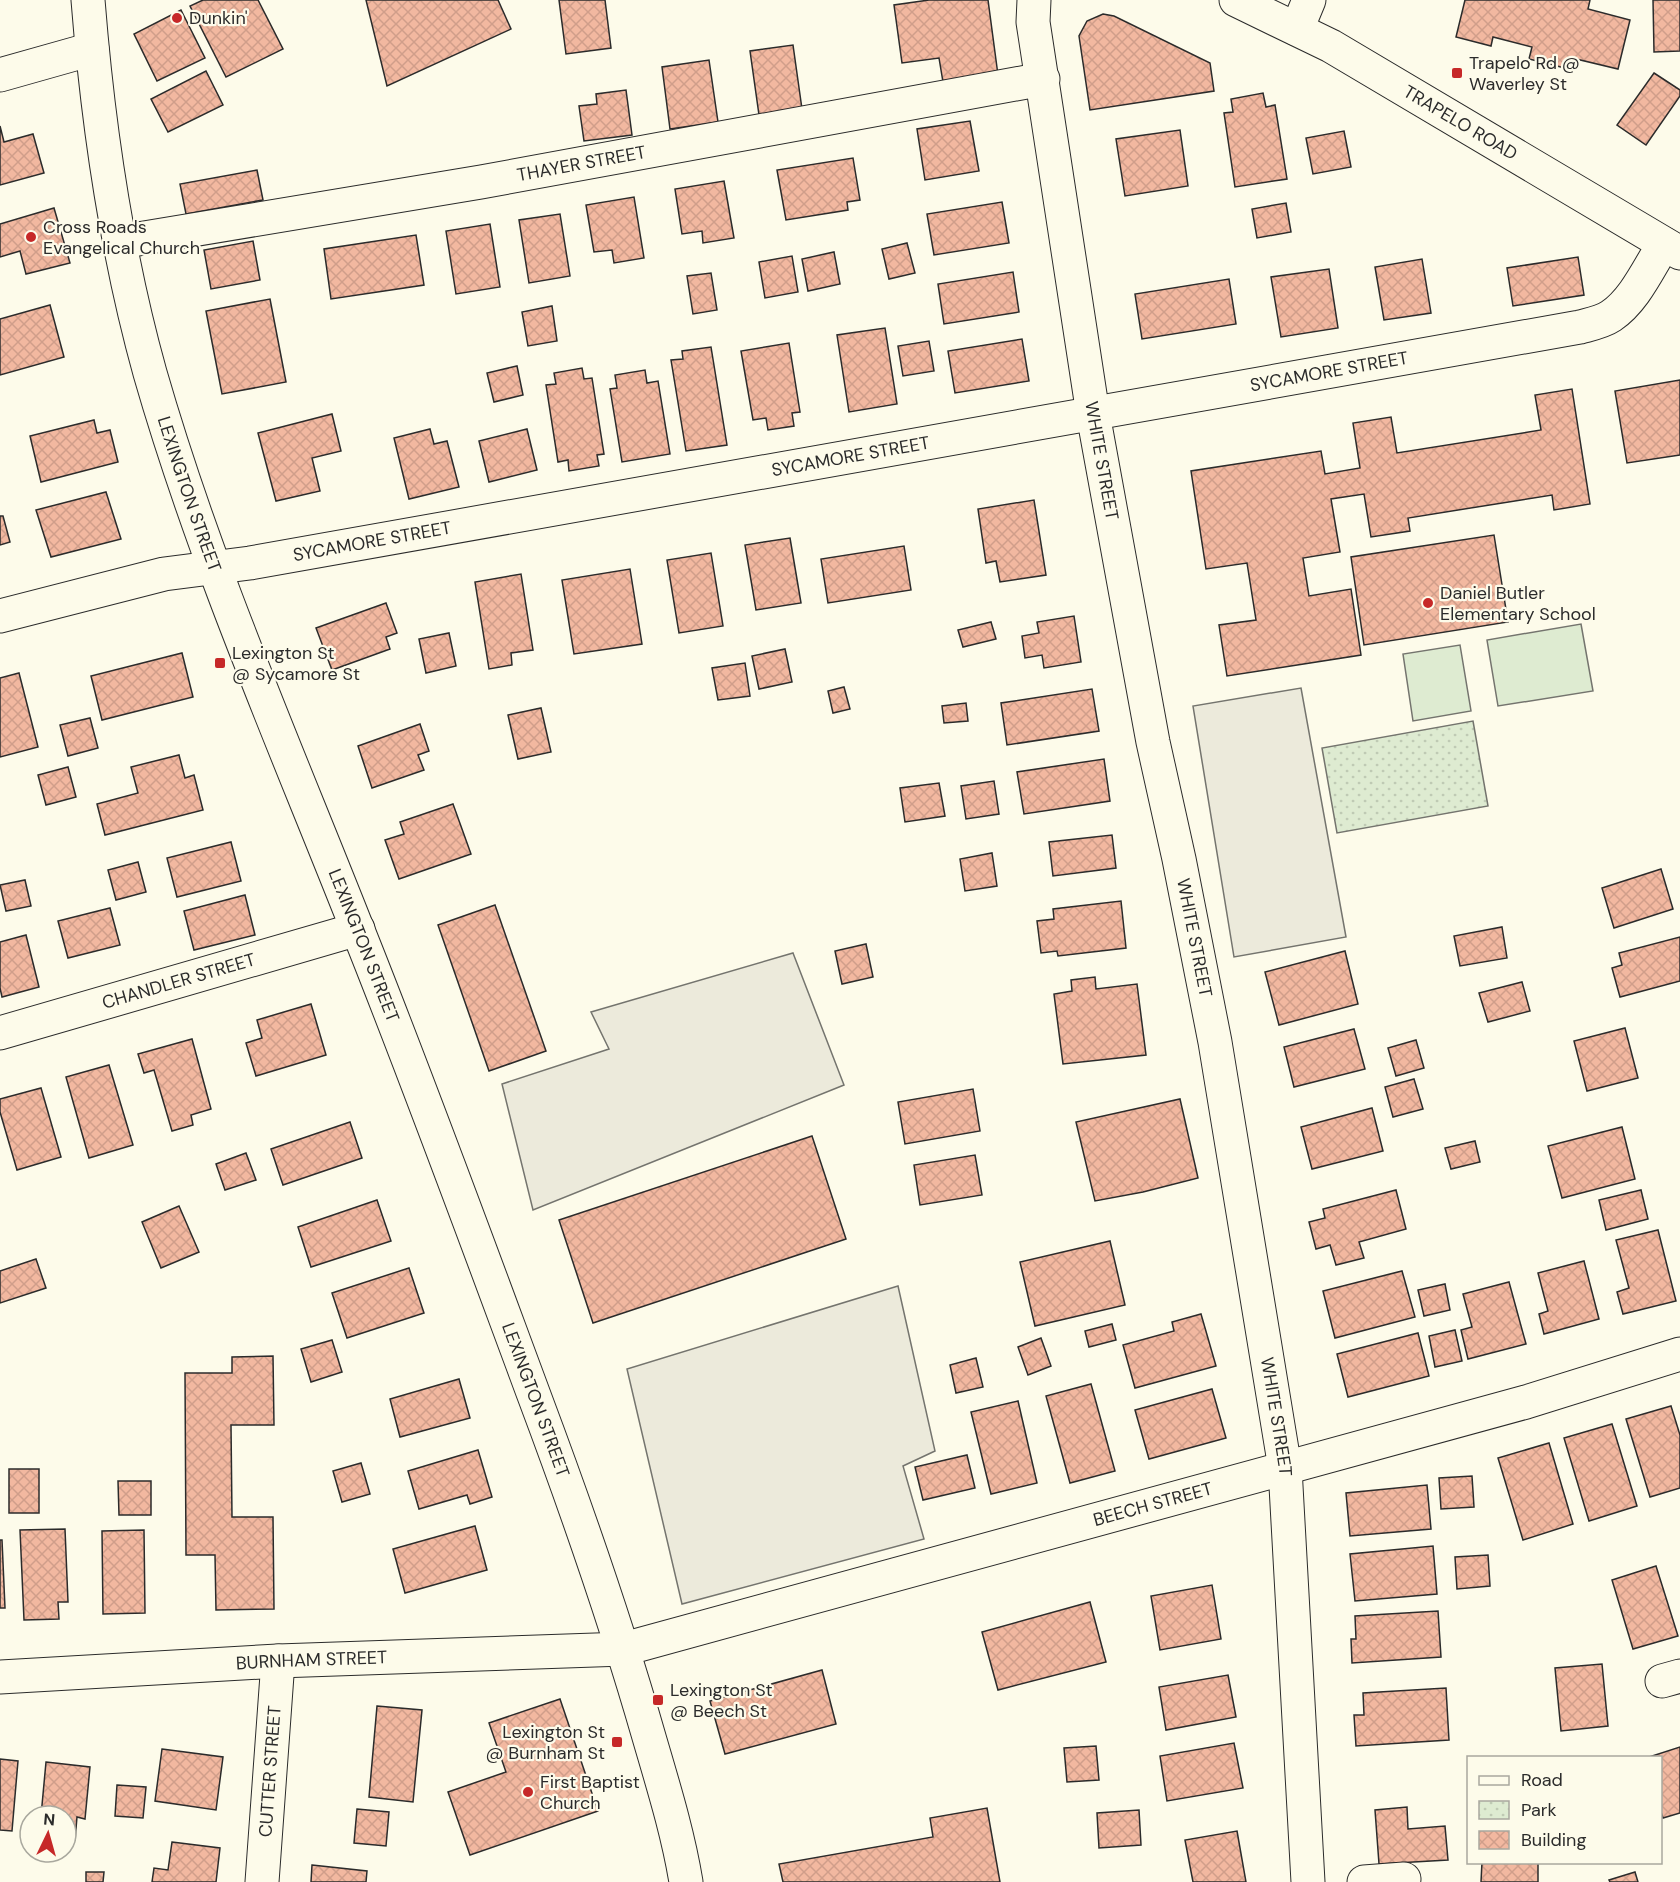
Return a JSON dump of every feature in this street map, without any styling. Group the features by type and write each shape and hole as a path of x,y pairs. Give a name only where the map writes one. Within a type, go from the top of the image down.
{"street":[{"name":"LEXINGTON STREET","path":"88,0 104,151 120,242 149,369 183,478 213,567 358,929 580,1518 624,1649 664,1790 686,1882"},
{"name":"WHITE STREET","path":"1034,0 1033,22 1093,414 1153,742 1215,1042 1285,1467 1308,1882"},
{"name":"TRAPELO ROAD","path":"1236,0 1303,15 1380,74 1672,248"},
{"path":"0,75 92,49"},
{"name":"THAYER STREET","path":"120,242 481,182 1043,79"},
{"name":"SYCAMORE STREET","path":"0,616 150,577 257,561 1093,414 1597,322 1624,305 1672,248"},
{"name":"CHANDLER STREET","path":"0,1033 358,929"},
{"name":"BEECH STREET","path":"624,1649 1526,1402 1680,1354"},
{"name":"BURNHAM STREET","path":"0,1677 278,1661 624,1649"},
{"name":"CUTTER STREET","path":"262,1882 278,1661"},
{"path":"1364,1882 1404,1879"}],"green space":[{"path":"1581,624 1593,691 1498,706 1487,640"},
{"path":"1460,645 1471,711 1413,721 1403,654"},
{"path":"1473,721 1488,806 1337,833 1322,748"}],"shaded area":[{"path":"1301,688 1346,937 1234,957 1193,706"},
{"path":"793,953 844,1085 533,1210 502,1084 609,1049 591,1012"},
{"path":"898,1286 935,1451 903,1466 924,1539 682,1604 627,1369"}],"building":[{"path":"203,0 258,0 283,49 226,77 190,6"},
{"path":"366,0 498,0 511,29 387,86"},
{"path":"559,0 605,0 611,48 566,54"},
{"path":"929,0 988,0 998,75 943,82 939,58 902,63 894,5"},
{"path":"1465,0 1590,0 1588,9 1630,20 1618,69 1576,59 1573,70 1529,59 1532,47 1493,37 1491,46 1456,37"},
{"path":"1653,0 1680,0 1680,51 1654,52"},
{"path":"181,10 205,58 157,81 134,34"},
{"path":"1103,14 1114,16 1210,63 1214,91 1090,110 1079,36 1087,21"},
{"path":"793,45 802,109 759,115 750,51"},
{"path":"709,60 718,122 670,129 662,67"},
{"path":"206,71 223,105 168,132 151,99"},
{"path":"1654,73 1680,90 1680,96 1646,145 1617,125"},
{"path":"626,90 632,135 584,141 579,106 597,104 596,94"},
{"path":"1263,93 1266,107 1275,105 1287,179 1235,187 1224,113 1233,112 1231,99"},
{"path":"970,121 979,171 925,180 917,129"},
{"path":"0,126 4,142 33,134 44,173 0,185"},
{"path":"1180,130 1188,186 1125,196 1116,139"},
{"path":"1344,131 1351,167 1313,174 1306,138"},
{"path":"853,158 860,200 847,202 848,210 786,220 777,170"},
{"path":"257,170 263,200 186,214 180,184"},
{"path":"724,181 734,238 703,243 702,231 682,234 675,189"},
{"path":"634,197 644,258 614,263 612,250 594,252 586,205"},
{"path":"1002,202 1009,243 934,255 927,214"},
{"path":"1286,203 1291,232 1257,238 1252,209"},
{"name":"Cross Roads Evangelical Church","path":"54,208 70,263 26,274 20,251 0,257 0,224"},
{"path":"560,214 570,276 529,283 519,220"},
{"path":"490,224 500,287 456,294 446,231"},
{"path":"416,235 424,285 331,299 324,249"},
{"path":"253,241 260,280 211,289 204,250"},
{"path":"907,243 915,273 889,279 882,249"},
{"path":"834,252 840,284 808,291 802,259"},
{"path":"792,256 798,292 765,298 759,262"},
{"path":"1578,257 1584,295 1513,306 1507,268"},
{"path":"1422,259 1431,313 1384,320 1375,267"},
{"path":"1329,269 1338,328 1281,337 1271,277"},
{"path":"1013,272 1019,312 944,324 938,284"},
{"path":"711,273 717,310 693,314 687,276"},
{"path":"1229,279 1236,324 1142,339 1135,294"},
{"path":"270,299 286,382 222,394 206,311"},
{"path":"50,305 64,357 0,375 0,319"},
{"path":"552,306 557,341 528,346 522,312"},
{"path":"885,328 897,404 849,412 837,335"},
{"path":"1022,339 1029,381 955,393 948,351"},
{"path":"929,341 934,371 903,376 898,346"},
{"path":"789,343 800,412 792,413 794,426 768,430 766,418 753,420 741,351"},
{"path":"711,347 727,445 686,451 671,360 683,359 682,351"},
{"path":"517,366 523,395 494,402 487,373"},
{"path":"582,368 584,379 592,378 604,454 597,455 599,466 569,471 568,460 558,462 546,385 556,384 554,373"},
{"path":"645,370 647,383 658,381 670,454 622,462 610,389 617,388 615,375"},
{"path":"1680,380 1680,455 1627,463 1615,391"},
{"path":"1572,389 1590,504 1554,510 1552,495 1408,518 1410,531 1371,537 1364,494 1331,499 1340,552 1303,558 1309,596 1351,589 1361,655 1227,676 1219,625 1256,620 1247,563 1206,569 1191,471 1321,451 1325,474 1360,468 1353,423 1391,417 1397,453 1541,430 1535,395"},
{"path":"332,414 341,451 312,458 320,491 276,501 258,433"},
{"path":"94,420 97,433 110,430 118,462 41,482 30,436"},
{"path":"430,429 434,444 447,441 459,487 409,499 394,438"},
{"path":"527,429 537,470 489,482 479,441"},
{"path":"106,492 121,539 51,557 36,510"},
{"path":"1034,500 1046,575 1000,582 996,561 986,563 978,509"},
{"path":"0,516 3,516 10,542 0,545"},
{"path":"1494,535 1508,622 1364,645 1351,557"},
{"path":"790,538 801,603 756,610 745,545"},
{"path":"904,546 911,590 828,603 821,559"},
{"path":"711,553 723,626 679,633 667,560"},
{"path":"630,569 642,644 574,654 562,580"},
{"path":"521,574 533,650 511,653 512,665 489,669 475,582"},
{"path":"386,603 397,633 386,637 390,649 332,670 316,628"},
{"path":"1074,616 1081,662 1044,668 1042,655 1025,658 1022,636 1039,633 1037,622"},
{"path":"991,622 996,639 963,647 958,630"},
{"path":"449,633 456,666 426,673 419,639"},
{"path":"785,649 792,682 759,689 752,656"},
{"path":"182,653 193,697 102,720 91,676"},
{"path":"745,663 750,696 718,700 712,668"},
{"path":"19,673 38,747 0,757 0,678"},
{"path":"844,687 850,709 833,713 828,691"},
{"path":"1092,689 1099,731 1007,745 1001,703"},
{"path":"966,703 968,721 944,723 942,706"},
{"path":"541,708 551,752 518,759 508,715"},
{"path":"90,718 98,748 68,756 60,725"},
{"path":"420,724 429,751 418,755 424,770 372,788 358,746"},
{"path":"179,755 185,778 194,775 203,810 105,835 97,804 138,793 131,767"},
{"path":"1104,759 1110,801 1024,814 1017,772"},
{"path":"68,767 76,797 46,805 38,775"},
{"path":"994,781 999,814 966,819 961,786"},
{"path":"939,783 945,816 905,822 900,788"},
{"path":"453,804 471,854 399,879 385,840 404,834 400,822"},
{"path":"1112,835 1116,868 1053,876 1049,842"},
{"path":"231,842 241,881 177,897 167,858"},
{"path":"992,853 997,886 965,891 960,859"},
{"path":"138,862 146,892 116,900 108,870"},
{"path":"1661,869 1673,909 1614,928 1602,888"},
{"path":"25,880 31,906 6,911 0,885"},
{"path":"245,895 255,935 194,950 184,911"},
{"path":"1121,901 1126,948 1058,956 1057,951 1041,953 1037,921 1054,919 1053,909"},
{"path":"495,905 546,1051 489,1071 438,925"},
{"path":"110,908 120,945 68,958 58,921"},
{"path":"1502,927 1507,958 1460,966 1454,936"},
{"path":"26,935 39,987 2,997 0,942"},
{"path":"1680,937 1680,981 1620,997 1612,968 1622,965 1619,953"},
{"path":"866,944 873,977 842,984 835,951"},
{"path":"1345,951 1358,1004 1279,1025 1265,972"},
{"path":"1095,977 1096,989 1137,984 1146,1055 1063,1064 1054,994 1072,991 1071,980"},
{"path":"1522,982 1530,1011 1488,1022 1479,993"},
{"path":"311,1004 326,1055 256,1076 246,1043 262,1038 257,1020"},
{"path":"1625,1028 1638,1078 1587,1091 1574,1041"},
{"path":"1354,1029 1365,1069 1294,1087 1284,1047"},
{"path":"192,1039 211,1109 191,1115 193,1125 172,1131 154,1070 144,1073 138,1054"},
{"path":"1416,1040 1424,1068 1396,1076 1388,1048"},
{"path":"109,1065 133,1145 89,1158 66,1077"},
{"path":"1414,1079 1423,1109 1393,1117 1385,1087"},
{"path":"41,1088 61,1157 17,1170 0,1112 0,1099"},
{"path":"973,1089 980,1131 905,1144 898,1102"},
{"path":"1180,1099 1198,1178 1095,1201 1076,1122"},
{"path":"1372,1108 1383,1151 1312,1169 1301,1127"},
{"path":"350,1122 362,1158 283,1185 271,1149"},
{"path":"1622,1127 1635,1179 1562,1198 1548,1146"},
{"path":"812,1136 846,1239 593,1323 559,1220"},
{"path":"1475,1141 1480,1162 1451,1169 1445,1148"},
{"path":"246,1153 256,1180 225,1190 216,1164"},
{"path":"975,1155 982,1195 920,1205 914,1165"},
{"path":"1396,1190 1406,1229 1359,1242 1364,1258 1336,1265 1330,1245 1316,1249 1309,1222 1325,1218 1323,1209"},
{"path":"1641,1190 1648,1219 1606,1230 1599,1200"},
{"path":"377,1200 391,1241 311,1267 298,1227"},
{"path":"179,1206 199,1252 161,1268 142,1222"},
{"path":"1658,1230 1676,1301 1623,1314 1617,1292 1629,1288 1616,1240"},
{"path":"1110,1241 1125,1305 1035,1326 1020,1262"},
{"path":"36,1259 46,1288 0,1303 0,1271"},
{"path":"1584,1261 1599,1319 1544,1334 1539,1314 1548,1311 1538,1273"},
{"path":"409,1268 424,1313 347,1338 332,1293"},
{"path":"1402,1271 1415,1317 1335,1338 1323,1291"},
{"path":"1509,1282 1526,1344 1468,1359 1461,1330 1472,1327 1463,1294"},
{"path":"1445,1284 1450,1310 1424,1316 1418,1290"},
{"path":"1201,1314 1216,1366 1135,1388 1123,1345 1174,1331 1172,1322"},
{"path":"1112,1324 1116,1340 1089,1347 1085,1331"},
{"path":"1455,1330 1462,1361 1435,1367 1429,1336"},
{"path":"1418,1333 1429,1376 1348,1397 1337,1354"},
{"path":"1041,1338 1051,1366 1028,1375 1018,1347"},
{"path":"332,1340 342,1372 311,1382 301,1349"},
{"path":"273,1356 274,1425 231,1425 232,1517 273,1517 274,1609 216,1610 215,1555 186,1555 185,1373 232,1373 232,1357"},
{"path":"976,1358 983,1387 956,1393 950,1365"},
{"path":"459,1379 470,1418 400,1437 390,1399"},
{"path":"1091,1384 1115,1471 1070,1483 1046,1396"},
{"path":"1212,1389 1226,1438 1149,1459 1135,1410"},
{"path":"1018,1401 1037,1483 991,1494 971,1412"},
{"path":"1671,1406 1680,1435 1680,1488 1650,1497 1626,1419"},
{"path":"1612,1424 1637,1506 1589,1521 1564,1438"},
{"path":"1549,1443 1573,1524 1523,1540 1498,1458"},
{"path":"478,1450 492,1497 470,1504 467,1495 419,1509 408,1471"},
{"path":"967,1455 975,1488 923,1500 915,1467"},
{"path":"361,1463 370,1494 342,1502 333,1471"},
{"path":"9,1469 39,1469 39,1513 9,1513"},
{"path":"1472,1476 1474,1507 1441,1509 1439,1478"},
{"path":"118,1481 151,1481 151,1515 119,1515"},
{"path":"1427,1485 1431,1529 1350,1536 1346,1493"},
{"path":"475,1526 487,1570 405,1593 393,1549"},
{"path":"65,1529 68,1602 58,1602 59,1619 24,1620 20,1530"},
{"path":"144,1530 145,1613 103,1614 102,1531"},
{"path":"0,1540 2,1540 5,1608 0,1608"},
{"path":"1433,1546 1437,1594 1355,1601 1350,1554"},
{"path":"1488,1555 1490,1586 1457,1589 1455,1557"},
{"path":"1656,1566 1678,1636 1633,1649 1612,1580"},
{"path":"1212,1585 1221,1639 1160,1650 1151,1596"},
{"path":"1090,1602 1106,1662 998,1690 982,1632"},
{"path":"1438,1611 1441,1657 1352,1663 1351,1639 1356,1639 1355,1616"},
{"path":"1602,1664 1608,1726 1561,1731 1555,1668"},
{"path":"822,1670 836,1724 725,1754 710,1701"},
{"path":"1228,1675 1236,1717 1166,1730 1159,1687"},
{"path":"1446,1688 1449,1740 1356,1746 1354,1715 1364,1715 1363,1693"},
{"path":"560,1699 598,1811 470,1855 448,1792 506,1772 489,1723"},
{"path":"377,1706 422,1710 413,1802 369,1797"},
{"path":"1234,1743 1243,1788 1167,1801 1160,1756"},
{"path":"1096,1746 1099,1780 1067,1782 1064,1748"},
{"path":"1680,1747 1680,1813 1663,1818 1662,1756 1652,1756"},
{"path":"162,1749 223,1757 216,1810 155,1801"},
{"path":"0,1759 18,1761 12,1831 0,1830"},
{"path":"46,1762 90,1767 85,1819 78,1817 78,1804 42,1804"},
{"path":"117,1785 146,1787 143,1818 115,1816"},
{"path":"1407,1807 1408,1829 1445,1826 1448,1860 1379,1864 1375,1810"},
{"path":"987,1808 1000,1882 783,1882 779,1864 933,1837 930,1818"},
{"path":"357,1809 389,1812 386,1846 354,1843"},
{"path":"1139,1810 1141,1845 1099,1848 1097,1813"},
{"path":"1237,1831 1246,1882 1193,1882 1185,1840"},
{"path":"172,1842 220,1848 216,1882 152,1882 154,1868 168,1870"},
{"path":"1482,1864 1538,1864 1538,1882 1481,1882"},
{"path":"312,1865 367,1871 366,1882 311,1882"},
{"path":"86,1872 104,1872 103,1882 86,1882"},
{"path":"1635,1872 1638,1882 1610,1882 1609,1880"}],"place":[{"name":"Dunkin'","path":"177,18"},
{"name":"Trapelo Rd @ Waverley St","path":"1457,73"},
{"name":"Cross Roads Evangelical Church","path":"31,237"},
{"name":"Daniel Butler Elementary School","path":"1428,603"},
{"name":"Lexington St @ Sycamore St","path":"220,663"},
{"name":"Lexington St @ Beech St","path":"658,1700"},
{"name":"Lexington St @ Burnham St","path":"617,1742"},
{"name":"First Baptist Church","path":"528,1792"}]}
